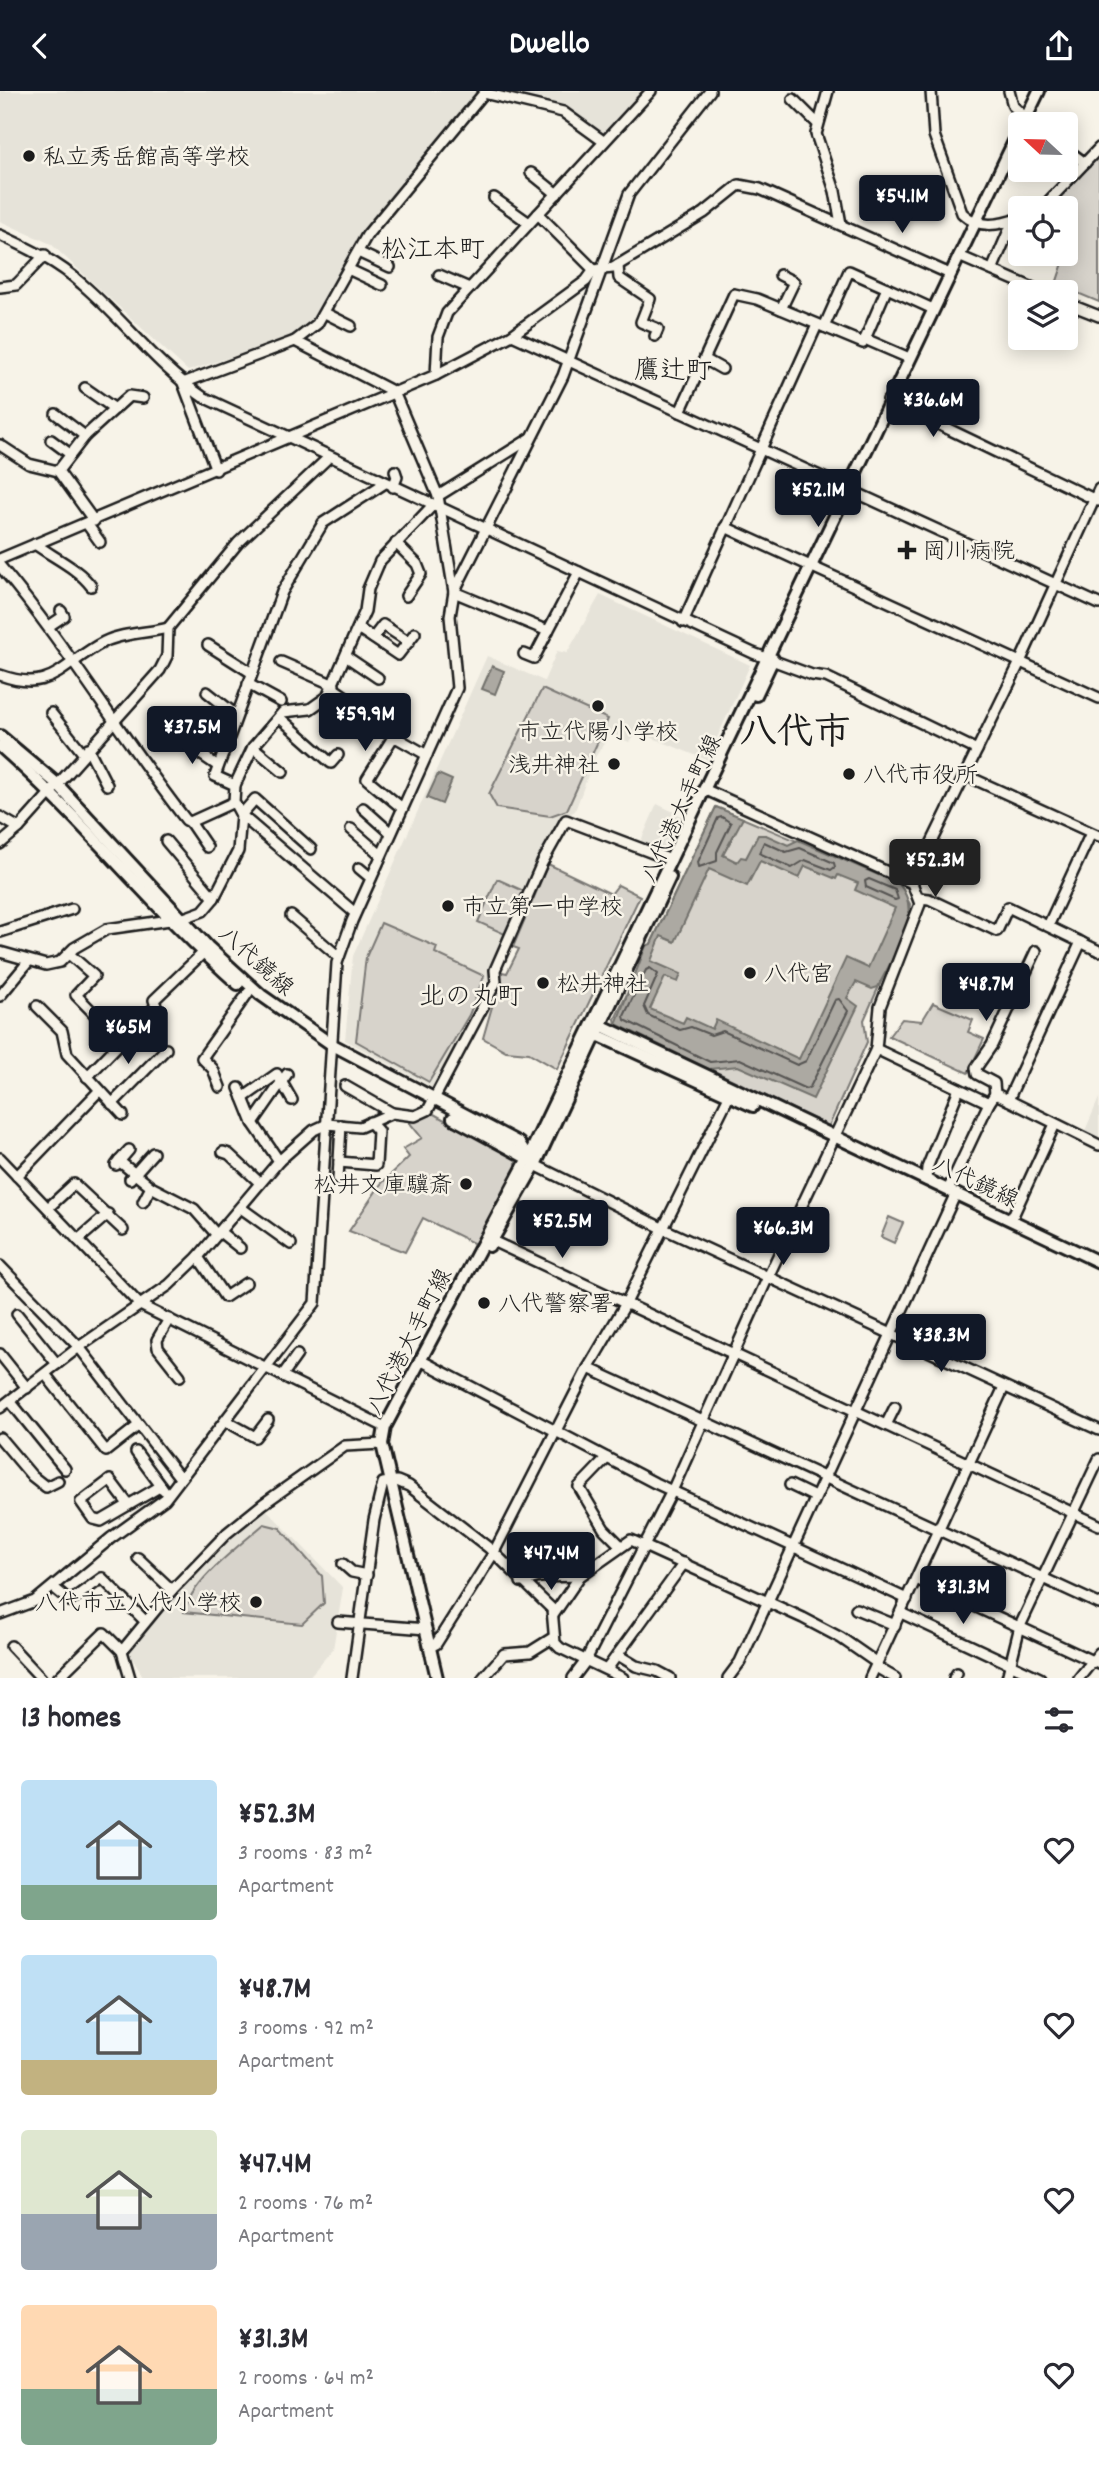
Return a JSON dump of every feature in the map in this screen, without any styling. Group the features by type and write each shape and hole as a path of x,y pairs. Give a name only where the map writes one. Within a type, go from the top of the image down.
{"main road":[{"path":"1032,112 1039,91"},
{"name":"八代港大手町線","path":"892,402 909,358 1008,155"},
{"name":"八代港大手町線","path":"594,1028 954,275 959,256"},
{"name":"八代鏡線","path":"0,736 208,947 261,995 331,1048"},
{"name":"八代鏡線","path":"0,746 53,787"},
{"name":"八代港大手町線","path":"594,1028 671,860 708,791"},
{"name":"八代鏡線","path":"178,918 203,953 248,993 331,1048 432,1102 531,1162"},
{"path":"531,1162 594,1028"},
{"name":"八代鏡線","path":"594,1028 729,1096 834,1139"},
{"name":"八代鏡線","path":"594,1028 1099,1262"},
{"name":"八代港大手町線","path":"443,1678 382,1444 385,1427 531,1162"},
{"name":"八代港大手町線","path":"423,1362 391,1429 390,1443 394,1482 426,1629 433,1646 437,1678"}],"street":[{"path":"436,375 442,322 469,288 651,91"},
{"path":"0,1614 35,1601 168,1494 267,1369 315,1303 339,957 355,913 457,688 450,616 454,591 569,361 598,269 629,194 710,91"},
{"path":"828,91 817,123 820,154 835,191 841,224"},
{"path":"932,91 934,135 942,164 962,213 976,223 992,225 1008,221"},
{"path":"1009,91 1013,106 1019,112"},
{"path":"183,383 295,341 317,324 360,253 367,235 484,93 563,112 603,141"},
{"path":"793,99 817,123"},
{"path":"1053,196 1099,148"},
{"path":"1078,158 1085,163"},
{"path":"531,173 557,194"},
{"path":"0,559 436,375 512,335 586,281 598,269 618,265 704,213 739,185 760,189 950,274"},
{"path":"494,198 529,223"},
{"path":"538,214 598,269"},
{"path":"0,235 44,255 82,283 183,383 203,397 389,485 437,503 683,622 769,660 826,677 977,750"},
{"path":"992,270 1008,236"},
{"path":"360,253 390,267"},
{"path":"0,287 16,285 44,255"},
{"path":"959,256 1015,280"},
{"path":"618,265 618,278 650,299 641,323 658,329"},
{"path":"350,270 382,285"},
{"path":"683,622 761,448 849,271 933,309"},
{"path":"439,275 469,288"},
{"path":"780,275 794,282 781,309"},
{"path":"680,412 706,361 734,294 781,309 863,343 887,288"},
{"path":"1078,308 1099,316"},
{"path":"325,313 351,326"},
{"path":"512,335 1099,604"},
{"path":"865,339 909,358"},
{"path":"295,341 394,393 437,503 454,591"},
{"path":"706,361 722,369"},
{"path":"183,383 216,470"},
{"path":"85,388 115,409"},
{"path":"58,471 85,436 129,396 143,398"},
{"path":"892,402 1097,500"},
{"path":"55,414 85,436"},
{"path":"355,913 241,815 234,802 234,785 253,747 283,712 319,705 334,686 365,611 368,589 380,561 437,503 532,438"},
{"path":"51,440 70,454"},
{"path":"0,445 29,464 58,471 91,522 100,542"},
{"path":"0,844 19,828 160,670 167,656 168,628 238,543 329,457"},
{"path":"234,785 215,776 282,592 323,523 389,485 397,477 395,471"},
{"path":"912,883 1097,500 1099,489"},
{"path":"725,527 1099,698"},
{"path":"396,543 417,564 421,574 405,596"},
{"path":"35,544 74,572 83,575 91,586"},
{"path":"0,566 49,626 142,764 207,847"},
{"path":"524,654 534,658 579,572"},
{"path":"454,591 548,631"},
{"path":"49,626 64,615 61,611"},
{"path":"373,638 383,625 408,642"},
{"path":"0,675 32,684 46,680 111,639 168,628"},
{"path":"358,628 398,656 415,633"},
{"path":"208,645 252,673"},
{"path":"347,657 378,678"},
{"path":"281,662 334,686 377,718"},
{"path":"248,684 281,702"},
{"path":"207,692 236,715"},
{"path":"51,713 86,750 107,785"},
{"path":"279,717 331,763 338,755"},
{"path":"190,721 225,745"},
{"path":"402,809 367,779 392,739 397,738 427,755"},
{"path":"183,741 218,767"},
{"path":"253,747 283,772"},
{"path":"965,775 1095,834 1048,926"},
{"path":"573,1678 585,1662 646,1546 768,1277 876,1049 880,1007 918,911 920,898 912,883 708,791"},
{"path":"2,957 46,965 60,962 107,929 178,918 203,911 214,898 238,851 241,815 256,799 311,849"},
{"path":"190,822 234,802"},
{"path":"363,808 391,833"},
{"path":"0,817 19,828"},
{"path":"345,1086 392,1112 415,1116 428,1110 496,982 495,970 542,863 566,820 572,820 671,860"},
{"path":"351,829 381,855"},
{"path":"166,841 214,898"},
{"path":"359,868 371,878"},
{"path":"920,898 997,931 1008,907 1099,951"},
{"path":"0,932 72,909"},
{"path":"291,916 339,957"},
{"path":"1008,1100 1081,942"},
{"path":"734,1676 891,1334 995,1094 994,1083 977,1074 976,1068 992,1045 1036,951"},
{"path":"87,1077 156,1006 154,1000 203,953"},
{"path":"69,954 94,976 76,995 121,1041"},
{"path":"0,996 29,961"},
{"path":"219,1087 213,1069 202,1058 248,993"},
{"path":"37,1006 62,1031 67,1054 123,1115"},
{"path":"111,1104 166,1049"},
{"path":"876,1049 989,1103"},
{"path":"243,1098 277,1074 284,1077 292,1100"},
{"path":"253,1123 284,1077"},
{"path":"239,1088 253,1123 279,1161"},
{"path":"926,1180 927,1168 959,1089"},
{"path":"18,1175 99,1091"},
{"path":"995,1094 1099,1145"},
{"path":"433,1646 494,1554 588,1368 625,1305 729,1096"},
{"path":"65,1469 4,1402 169,1285 198,1257 295,1145 327,1123 360,1127 392,1112"},
{"path":"339,1162 376,1165 378,1131 370,1122"},
{"path":"1012,1220 1055,1124"},
{"path":"338,1179 341,1125"},
{"path":"129,1150 117,1164 132,1177 194,1209 218,1233 240,1248"},
{"path":"223,1152 229,1154 260,1183"},
{"path":"132,1177 153,1153"},
{"path":"0,1158 140,1305 385,1427"},
{"path":"531,1162 662,1228 1099,1430"},
{"path":"48,1208 74,1184 123,1230"},
{"path":"142,1202 151,1187"},
{"path":"241,1208 291,1244"},
{"path":"78,1240 108,1214"},
{"path":"489,1240 1099,1525"},
{"path":"198,1257 225,1297 246,1283"},
{"path":"0,1266 79,1347 180,1478"},
{"path":"18,1314 57,1364"},
{"path":"169,1319 157,1340 158,1348 180,1376"},
{"path":"0,1354 27,1388"},
{"path":"282,1376 297,1355"},
{"path":"423,1362 672,1491 907,1599"},
{"path":"588,1368 1099,1604"},
{"path":"45,1374 106,1451 139,1425"},
{"path":"870,1678 1004,1387"},
{"path":"886,1425 894,1407"},
{"path":"226,1420 253,1440 268,1420"},
{"path":"0,1438 32,1476 46,1487 58,1481"},
{"path":"122,1651 172,1590 227,1533 345,1446 382,1444"},
{"path":"136,1452 168,1494"},
{"path":"607,1458 579,1487 605,1531 620,1545"},
{"path":"1007,1678 1013,1665 1020,1626 1099,1459"},
{"path":"128,1504 110,1481 81,1502 97,1521 161,1486"},
{"path":"352,1678 383,1483 394,1482 429,1500 494,1554 554,1614"},
{"path":"790,1485 815,1497"},
{"path":"623,1678 560,1649 554,1637 554,1614 580,1577 628,1539 841,1638 895,1678"},
{"path":"138,1558 172,1590"},
{"path":"607,1669 684,1563"},
{"path":"343,1564 352,1572 367,1575"},
{"path":"520,1582 540,1577 580,1577"},
{"path":"53,1587 70,1601 102,1578 145,1621"},
{"path":"916,1579 1097,1659 1079,1678"},
{"path":"856,1609 895,1625"},
{"path":"901,1613 1040,1678"},
{"path":"338,1622 426,1629"},
{"path":"58,1678 104,1633 122,1651 130,1678"},
{"path":"484,1678 504,1654 530,1651 554,1637"},
{"path":"11,1646 41,1678"},
{"path":"618,1655 636,1666 657,1671 670,1678"}],"shaded area":[{"path":"0,91 480,91 392,202 320,310 302,331 286,339 188,371 51,244 0,221"},
{"path":"505,91 642,91 603,133 563,106"},
{"path":"1099,151 1099,302 1078,293 1078,280 1057,280 1062,266 1078,266 1078,196 1060,196 1072,182 1078,182 1078,175"},
{"path":"600,595 750,665 707,760 638,732 629,742 610,734 594,759 575,811 557,821 491,976 494,981 432,1087 345,1040 353,956 487,656 544,681 557,651 567,653"},
{"path":"542,689 608,719 567,810 550,816 497,808 489,794"},
{"path":"657,804 682,816 665,854 640,843"},
{"path":"716,807 899,884 910,904 909,918 864,1020 867,1042 829,1126 616,1024 615,1019"},
{"path":"548,864 611,894 618,885 640,896 557,1069 529,1053 506,1051 483,1038 502,972 507,973 519,949 513,947"},
{"path":"497,879 526,892 507,935 478,922"},
{"path":"381,923 437,947 435,953 484,976 469,1015 429,1082 356,1041 366,957"},
{"path":"933,1003 973,1020 968,1032 984,1039 968,1073 889,1036 902,1019 922,1021"},
{"path":"1099,1098 1099,1140 1084,1133"},
{"path":"432,1113 516,1159 516,1169 477,1245 423,1218 405,1252 349,1231 381,1184 409,1157 403,1149 422,1138 409,1122"},
{"path":"889,1217 903,1223 894,1243 881,1237"},
{"name":"八代市立八代小学校","path":"266,1509 343,1588 333,1649 308,1678 144,1678 130,1655 136,1641 225,1541"},
{"path":"264,1524 280,1528 322,1576 324,1603 302,1624 184,1612 196,1588 206,1576"}],"water":[{"path":"492,666 504,671 495,694 482,689"},
{"path":"438,774 452,780 442,804 427,798"},
{"path":"716,807 743,818 723,855 737,862 741,857 746,858 758,835 766,835 788,845 798,840 899,884 909,909 898,949 878,987 872,989 856,982 847,998 858,1006 813,1099 738,1066 709,1069 616,1024 646,946 651,944","holes":["760,861 799,878 805,866 836,879 838,875 858,883 855,890 895,908 868,968 846,958 799,1059 716,1020 712,1029 686,1017 683,1023 650,1009 665,977 678,982 681,974 651,961 661,936 675,942 709,869 747,886"]}],"place":[{"name":"私立秀岳館高等学校","path":"29,156"},
{"name":"岡川病院","path":"907,550"},
{"name":"市立代陽小学校","path":"598,706"},
{"name":"浅井神社","path":"614,764"},
{"name":"八代市役所","path":"849,774"},
{"name":"市立第一中学校","path":"448,906"},
{"name":"八代宮","path":"750,973"},
{"name":"松井神社","path":"543,983"},
{"name":"松井文庫驥斎","path":"466,1184"},
{"name":"八代警察署","path":"484,1303"},
{"name":"八代市立八代小学校","path":"256,1602"}],"district":[{"name":"松江本町","path":"433,248"},
{"name":"鷹辻町","path":"673,369"},
{"name":"八代市","path":"795,730"},
{"name":"北の丸町","path":"471,995"}]}
